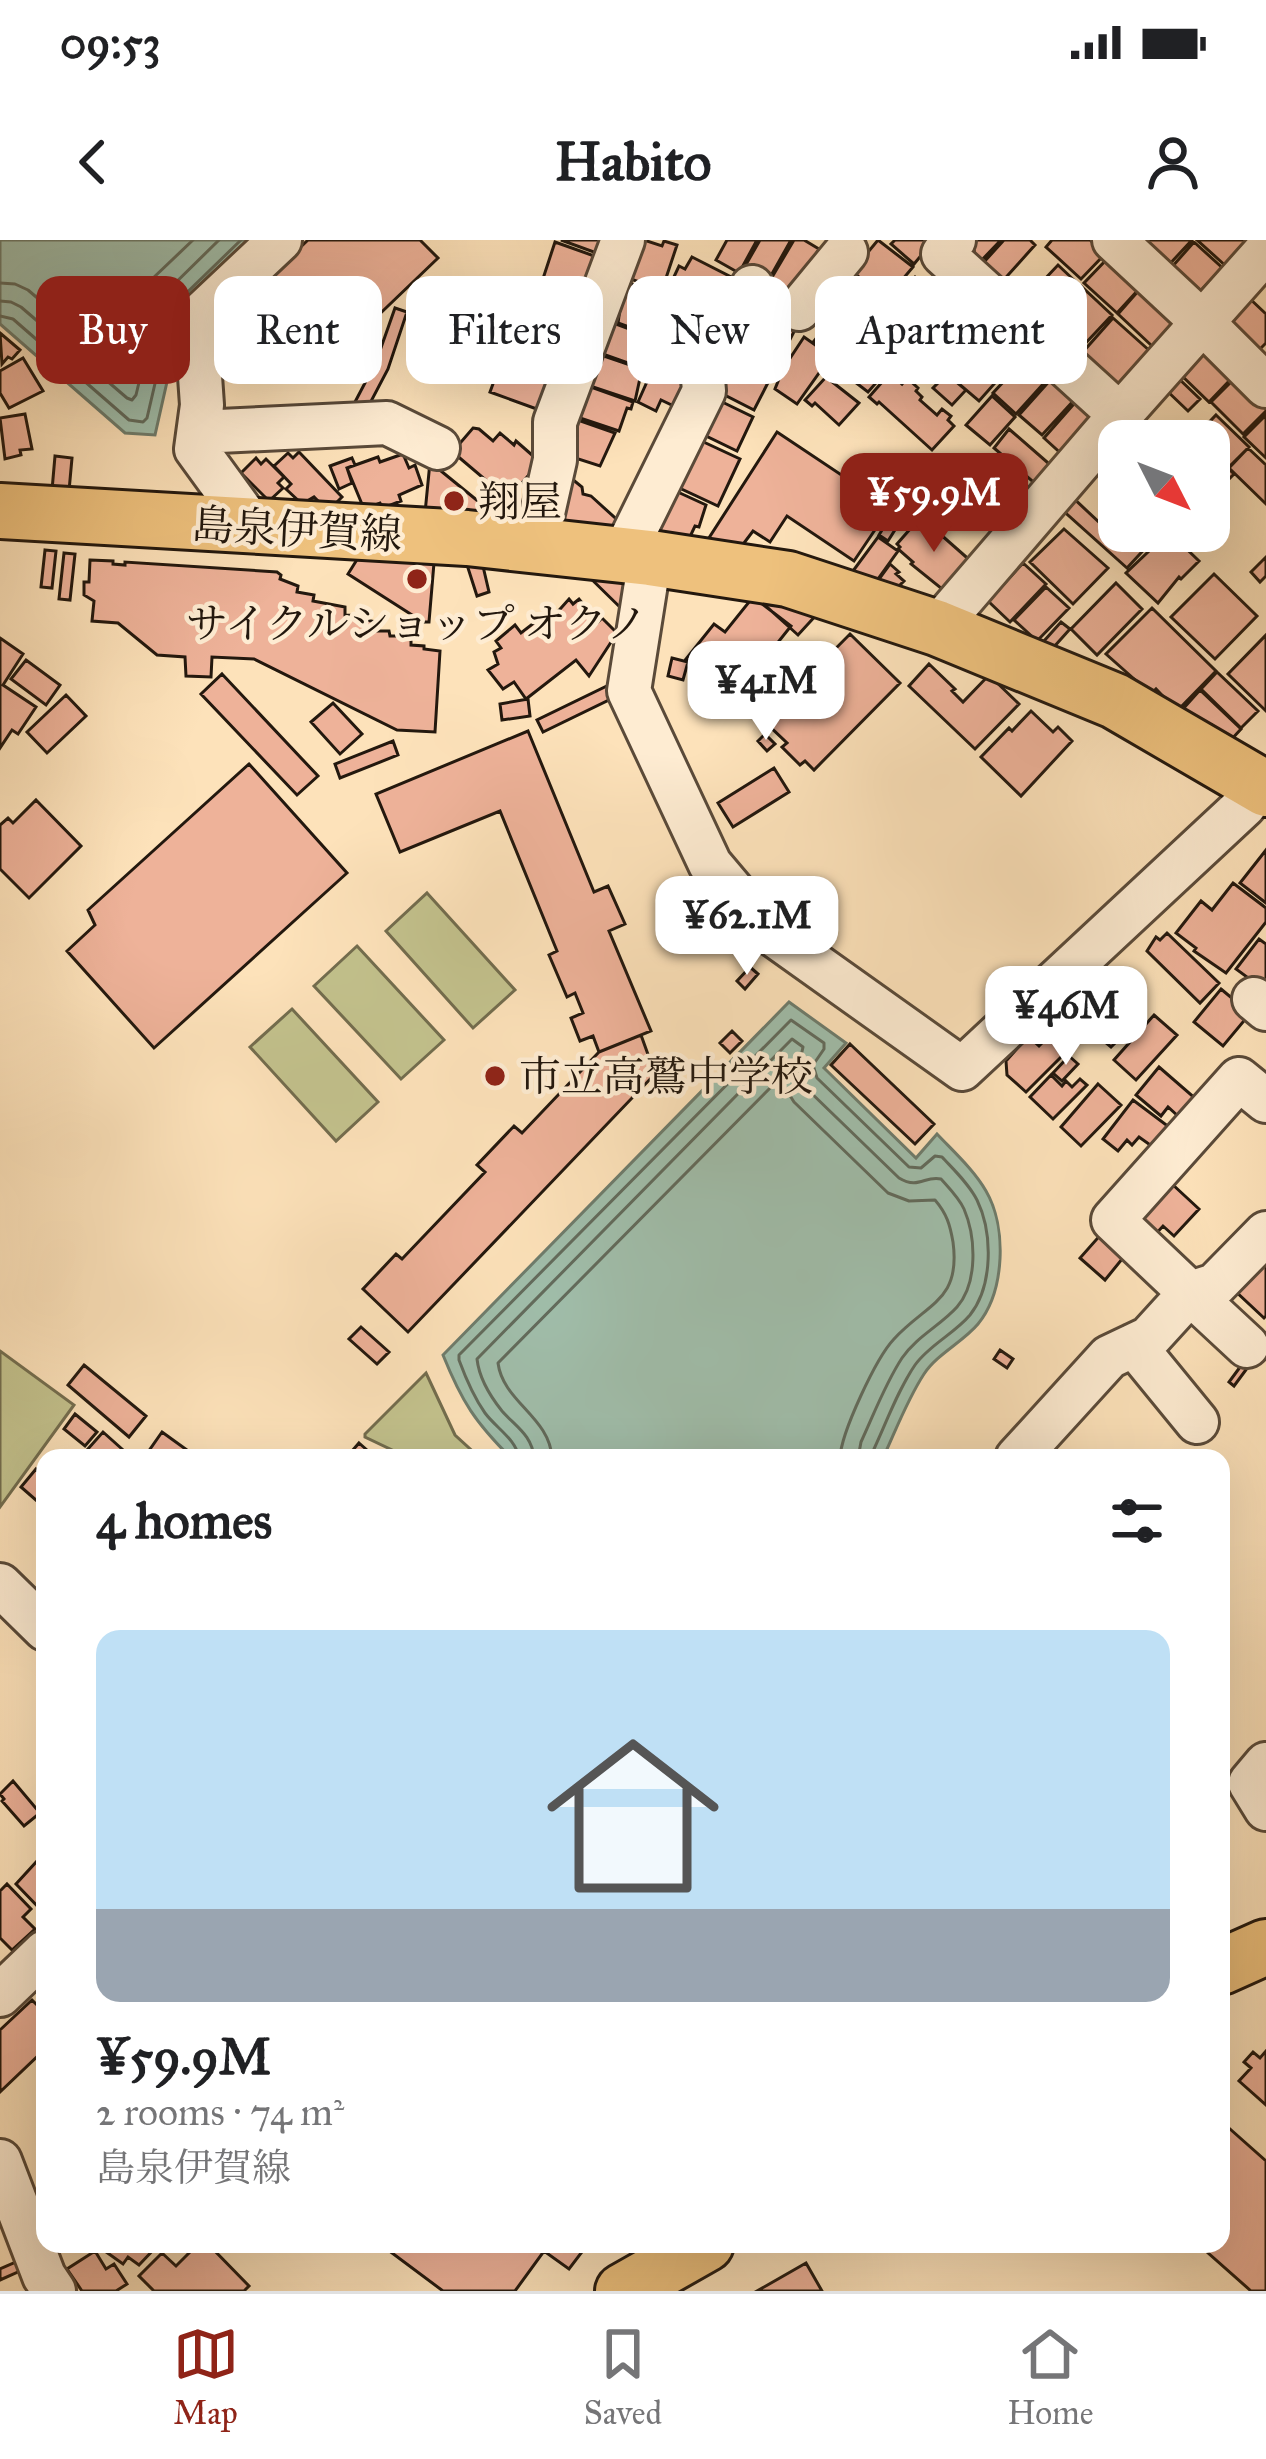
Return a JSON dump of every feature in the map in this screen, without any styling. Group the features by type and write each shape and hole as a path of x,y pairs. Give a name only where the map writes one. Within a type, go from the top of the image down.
{"main road":[{"name":"島泉伊賀線","path":"0,511 536,544 788,579 937,628 1115,701 1263,786"},
{"path":"1230,1963 1266,1947"},
{"path":"623,2291 681,2253"}],"street":[{"path":"252,526 196,449 202,406 196,319 280,240"},
{"path":"536,544 555,460 554,422 623,240"},
{"path":"954,240 943,254 1120,415"},
{"path":"1114,240 1266,386"},
{"path":"800,310 844,244"},
{"path":"937,628 1266,251"},
{"path":"703,384 632,539 640,557 628,691 710,864 764,928 962,1069 1263,786"},
{"path":"199,432 387,423 438,448"},
{"path":"1247,1346 1113,1220 1239,1079 1266,1101"},
{"path":"1036,1449 1109,1357 1149,1338 1190,1293 1215,1286 1266,1233"},
{"path":"1134,1345 1197,1422"},
{"path":"0,1585 36,1620"},
{"path":"1266,1764 1250,1783 1266,1809"},
{"path":"0,1995 36,1961"},
{"path":"0,2162 54,2291"}],"shaded area":[{"path":"427,893 515,990 473,1028 386,931"},
{"path":"357,946 444,1040 401,1079 314,986"},
{"path":"292,1009 378,1102 336,1141 250,1047"},
{"path":"0,1351 74,1405 42,1449 36,1449 36,1457 0,1507"},
{"path":"426,1373 455,1435 470,1449 390,1449 365,1434"}],"water":[{"path":"0,240 258,240 220,276 214,276 214,282 190,304 190,276 36,276 36,355 0,324"},
{"path":"69,384 167,384 155,435 125,433"},
{"path":"789,1002 846,1043 824,1068 916,1158 937,1134 981,1183 993,1206 1000,1240 994,1294 978,1324 924,1374 887,1449 503,1449 471,1411 443,1355"}],"building":[{"path":"308,240 420,240 438,258 419,276 406,276 406,289 382,312 382,276 270,276"},
{"path":"561,240 607,240 602,255"},
{"path":"644,240 677,245 667,276 625,277"},
{"path":"727,240 757,240 739,273 716,260"},
{"path":"760,240 791,240 771,276 740,275"},
{"path":"794,240 819,249 791,298 791,276 773,276"},
{"path":"878,240 913,267 905,276 858,276 849,269"},
{"path":"895,240 934,240 914,264 891,244"},
{"path":"967,240 1001,240 978,264 969,256 974,251"},
{"path":"1004,240 1030,240 1035,245 1007,276 991,276 994,271 984,262"},
{"path":"1052,240 1090,240 1105,254 1084,276 1078,276 1046,247"},
{"path":"1144,240 1192,240 1166,268"},
{"path":"1197,240 1253,240 1228,268"},
{"path":"555,242 597,257 590,276 544,276"},
{"path":"1194,242 1227,272 1195,297 1171,268"},
{"path":"692,257 729,276 674,276 679,266 685,269"},
{"path":"1109,257 1139,289 1117,313 1087,286"},
{"path":"1058,265 1070,276 1048,276"},
{"path":"627,282 627,326 618,323 617,308"},
{"path":"1140,289 1177,319 1169,336 1152,346 1118,314"},
{"path":"1087,292 1112,315 1087,342"},
{"path":"1247,296 1266,314 1266,343 1255,354 1230,321"},
{"path":"395,308 406,312 382,380 382,345"},
{"path":"791,313 801,318 791,338"},
{"path":"1113,318 1151,352 1120,387 1087,357 1087,347"},
{"path":"608,321 627,328 627,363 603,354"},
{"path":"0,333 20,350 2,364"},
{"path":"804,337 815,345 815,379 797,404 775,389 777,384 791,384 791,357"},
{"path":"1201,349 1224,367 1220,370 1230,380 1209,402 1179,373"},
{"path":"603,356 627,364 627,384 639,384 635,401 590,386 603,384"},
{"path":"23,358 43,391 9,408 0,393 0,371"},
{"path":"1176,376 1200,399 1188,411 1165,389"},
{"path":"1235,378 1266,411 1243,434 1211,402"},
{"path":"364,384 380,384 367,409 355,402"},
{"path":"493,384 555,384 545,412 490,392"},
{"path":"646,384 691,384 680,409 661,400 656,411 638,402"},
{"path":"713,384 767,384 754,410 711,388"},
{"path":"820,384 835,384 859,403 839,425 805,400"},
{"path":"880,384 914,384 920,400 937,415 942,409 954,426 932,450 869,397"},
{"path":"959,384 994,384 979,401"},
{"path":"959,384 966,390 952,405 933,388"},
{"path":"1001,384 1043,384 1016,414 993,393"},
{"path":"1047,384 1061,384 1076,398 1042,435 1019,415"},
{"path":"591,387 633,402 619,431 580,418"},
{"path":"992,396 1015,417 990,445 966,425"},
{"path":"1080,397 1101,416 1065,457 1044,438"},
{"path":"716,399 753,417 737,451 700,433"},
{"path":"25,414 32,449 5,459 0,418"},
{"path":"1266,415 1266,458 1244,437"},
{"path":"575,419 615,433 600,466 572,457"},
{"path":"473,428 493,441 500,433 514,445 516,441 540,462 508,499 455,454"},
{"path":"1009,429 1055,469 1039,487 994,448"},
{"path":"1230,429 1249,447 1230,466"},
{"path":"777,432 867,492 864,496 887,512 854,561 787,516 770,542 753,531 741,547 707,541"},
{"path":"695,438 740,459 718,506 673,485"},
{"path":"1248,448 1266,465 1266,504 1230,469"},
{"path":"299,452 342,497 332,507 324,507 314,497 302,504 286,489 291,484 274,466 288,453 293,458"},
{"path":"403,454 409,468 415,465 422,485 399,495 401,501 364,509 347,468"},
{"path":"55,456 72,458 69,491 52,490"},
{"path":"256,458 261,464 266,459 284,477 278,483 283,488 269,501 241,473"},
{"path":"352,458 355,465 347,468 352,483 339,489 330,466"},
{"path":"430,462 484,506 483,519 425,513"},
{"path":"566,474 624,526 618,533 557,525"},
{"path":"669,488 706,505 688,541 649,533"},
{"path":"1071,496 1098,521 1098,542 1060,508"},
{"path":"923,519 973,563 947,593 898,549 897,544"},
{"path":"888,520 898,525 888,541 879,535"},
{"path":"1064,529 1108,568 1073,604 1030,562"},
{"path":"878,537 898,551 870,590 850,575"},
{"path":"45,550 56,551 52,588 41,587"},
{"path":"1109,552 1142,552 1127,568"},
{"path":"1148,552 1190,552 1199,561 1158,603 1126,573"},
{"path":"64,553 75,554 70,600 59,599"},
{"path":"1266,557 1266,576 1260,582 1251,572"},
{"path":"358,558 434,563 429,622 348,574"},
{"path":"90,560 277,572 280,579 298,586 297,592 314,595 313,601 345,607 345,615 376,622 375,631 407,636 411,645 440,651 435,732 397,730 254,659 212,657 211,677 186,676 185,657 157,655 118,623 92,621 94,601 84,595"},
{"path":"482,562 489,592 477,596 468,568 469,563"},
{"path":"1023,563 1046,584 1010,622 988,601"},
{"path":"890,564 899,572 904,581 899,586 907,593 871,590"},
{"path":"581,569 633,574 630,617"},
{"path":"1214,574 1257,616 1215,659 1171,617"},
{"path":"1116,583 1142,609 1097,655 1071,629"},
{"path":"1046,587 1069,608 1037,641 1014,620"},
{"path":"753,597 791,626 779,641 785,646 778,656 771,650 738,692 723,681 719,685 686,659 714,624 725,632"},
{"path":"569,599 573,604 579,599 598,622 602,618 617,633 589,676 576,660 526,699 514,682 503,689 488,670 498,664 494,652 501,648 496,641 515,625 521,633 548,612 553,617"},
{"path":"772,599 819,612 798,635 766,606"},
{"path":"1152,608 1216,671 1177,711 1156,689 1151,694 1106,654"},
{"path":"1061,622 1070,629 1052,649 1044,641"},
{"path":"850,634 900,683 814,770 805,761 800,765 782,747 787,743 764,721"},
{"path":"1266,635 1266,711 1228,674"},
{"path":"0,638 23,654 3,685 36,707 18,734 12,730 0,748"},
{"path":"672,658 688,662 683,680 668,676"},
{"path":"26,660 60,685 46,705 11,679"},
{"path":"929,664 963,702 989,675 1019,704 975,749 909,686"},
{"path":"1217,672 1258,711 1241,728 1201,689"},
{"path":"222,674 318,776 297,795 201,694"},
{"path":"611,684 617,696 543,732 537,720"},
{"path":"1200,690 1241,729 1230,741 1212,725 1208,729 1182,710"},
{"path":"66,695 86,716 47,753 27,732"},
{"path":"528,699 530,716 502,720 500,704"},
{"path":"333,703 362,734 340,754 311,722"},
{"path":"1031,711 1053,732 1058,727 1072,741 1021,796 981,757"},
{"path":"528,731 594,892 608,886 625,924 609,931 651,1031 599,1052 593,1036 580,1041 571,1018 583,1013 575,993 567,997 549,955 557,951 500,811 400,852 376,794"},
{"path":"765,734 775,744 767,751 758,741"},
{"path":"393,741 398,755 340,778 335,764"},
{"path":"249,764 347,873 154,1048 67,951 95,925 88,910"},
{"path":"774,768 789,792 733,827 718,803"},
{"path":"36,800 81,846 29,898 0,869 0,825 8,818 13,823"},
{"path":"1266,850 1266,903 1240,883"},
{"path":"1233,883 1266,908 1266,922 1226,973 1176,933 1201,901 1212,910"},
{"path":"1167,933 1219,983 1200,1003 1147,951 1156,937 1160,940"},
{"path":"1259,939 1266,944 1266,991 1236,969"},
{"path":"750,967 758,974 745,989 737,981"},
{"path":"1099,973 1144,1011 1111,1047 1067,1004"},
{"path":"1221,989 1248,1016 1223,1046 1194,1022"},
{"path":"1154,1015 1177,1035 1136,1080 1114,1060"},
{"path":"732,1031 742,1041 730,1053 720,1043"},
{"path":"641,1035 655,1074 408,1332 363,1289 396,1254 402,1259 485,1172 477,1165 514,1126 522,1133 599,1052"},
{"path":"1028,1036 1039,1046 1048,1037 1065,1053 1026,1092 1007,1075 1006,1061"},
{"path":"850,1044 934,1124 915,1144 831,1065"},
{"path":"1069,1056 1078,1064 1062,1081 1053,1073"},
{"path":"1159,1067 1196,1099 1178,1116 1168,1107 1161,1116 1136,1095"},
{"path":"1051,1075 1062,1086 1066,1081 1072,1087 1080,1079 1087,1085 1053,1119 1030,1097"},
{"path":"1098,1084 1121,1105 1081,1146 1061,1127"},
{"path":"1133,1100 1169,1127 1153,1147 1139,1137 1132,1145 1127,1140 1118,1151 1103,1139"},
{"path":"1172,1184 1199,1209 1174,1236 1163,1226 1154,1236 1143,1226 1144,1215"},
{"path":"1103,1232 1127,1253 1105,1280 1080,1258"},
{"path":"1266,1258 1266,1316 1264,1318 1232,1288"},
{"path":"361,1327 389,1352 377,1364 349,1339"},
{"path":"1000,1350 1013,1359 1007,1368 994,1359"},
{"path":"1246,1359 1251,1363 1234,1386 1229,1382"},
{"path":"84,1365 146,1416 129,1437 68,1385"},
{"path":"75,1414 97,1432 85,1446 64,1429"},
{"path":"103,1432 122,1449 88,1449"},
{"path":"162,1432 186,1449 150,1449"},
{"path":"36,1469 36,1500 21,1487"},
{"path":"13,1781 36,1808 36,1816 24,1826 0,1794"},
{"path":"36,1862 36,1905 16,1884"},
{"path":"7,1884 31,1909 23,1917 35,1929 12,1950 0,1938 0,1891"},
{"path":"32,2000 36,2004 36,2058 0,2092 0,2030"},
{"path":"1266,2051 1266,2105 1239,2081 1251,2068 1244,2062 1253,2052 1260,2058"},
{"path":"1230,2129 1266,2161 1266,2291 1251,2291 1208,2253 1230,2253"},
{"path":"96,2253 106,2269 114,2264 127,2284 116,2291 82,2291 67,2269"},
{"path":"108,2253 150,2253 139,2265 128,2257 123,2264"},
{"path":"162,2253 176,2266 189,2253 217,2253 249,2286 244,2291 154,2291 139,2276"},
{"path":"392,2253 543,2253 515,2291 443,2291"},
{"path":"547,2253 581,2253 569,2269"},
{"path":"16,2262 20,2271 0,2280 0,2269"},
{"path":"806,2263 822,2291 757,2291"}],"place":[{"name":"翔屋","path":"454,501"},
{"name":"サイクルショップ オクノ","path":"417,579"},
{"name":"市立高鷲中学校","path":"495,1076"}]}
